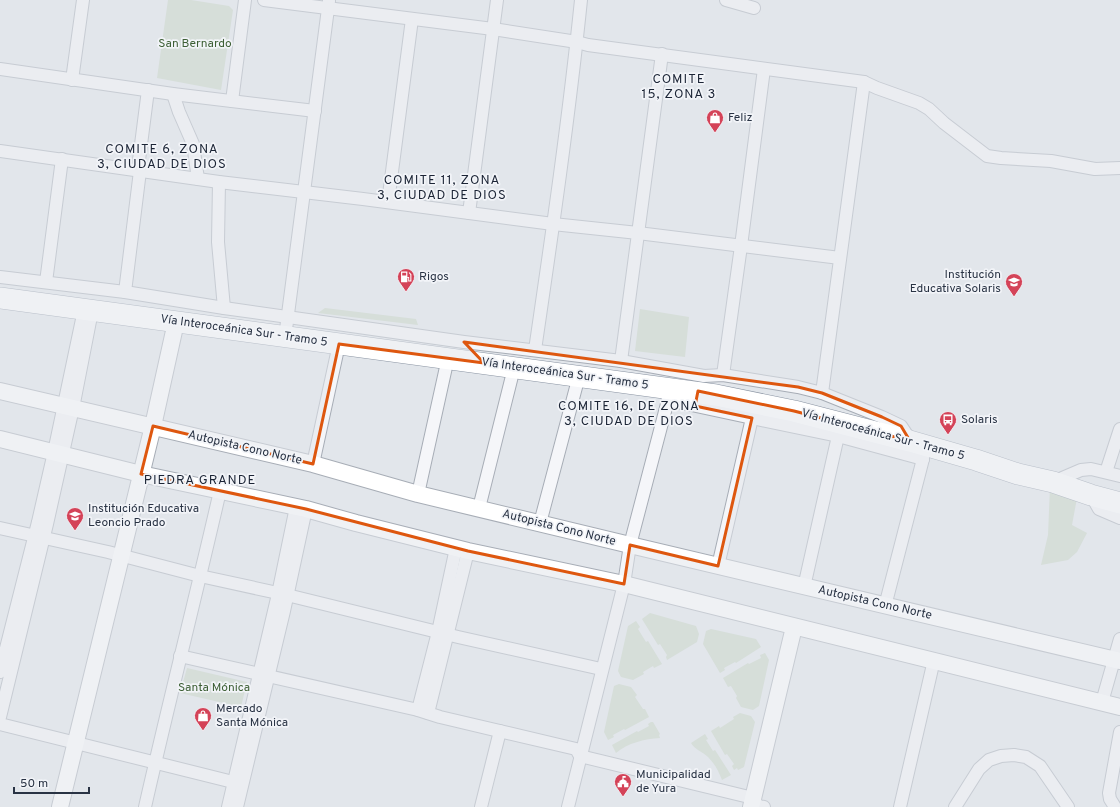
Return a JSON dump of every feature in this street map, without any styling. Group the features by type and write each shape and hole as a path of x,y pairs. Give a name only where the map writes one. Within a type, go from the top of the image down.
{"highway":[{"name":"Vía Interoceánica Sur - Tramo 5","path":"0,298 579,376 667,394 716,395 794,410 910,441 1120,503"}],"main road":[{"path":"60,807 153,426 176,322"},
{"name":"Autopista Cono Norte","path":"0,391 313,464 418,494 804,587 1117,660"},
{"path":"0,439 141,474 301,508 462,550 624,584 1120,707"},
{"path":"756,804 794,627"}],"street":[{"path":"72,80 83,0"},
{"path":"232,101 245,0"},
{"path":"264,0 329,4 412,19 493,29 588,44 864,82 919,103 929,109 944,123 987,156 1051,160 1095,169 1120,168"},
{"path":"469,212 497,0"},
{"path":"535,350 577,42 581,0"},
{"path":"726,0 754,8"},
{"path":"285,337 329,4"},
{"path":"388,202 412,19"},
{"path":"621,361 662,54"},
{"path":"723,375 742,246 764,68"},
{"path":"0,69 173,94 315,111"},
{"path":"822,393 864,82"},
{"path":"125,292 140,171 139,160 148,90"},
{"path":"173,94 193,144 198,179"},
{"path":"0,151 219,182 304,191 553,224 840,258"},
{"path":"46,282 62,159"},
{"path":"219,182 218,242 224,308"},
{"path":"0,277 125,292 224,308 464,342 621,361 704,376 723,375 798,387 822,393 901,426 923,459"},
{"path":"0,717 88,310"},
{"path":"464,342 484,363"},
{"path":"313,464 339,344"},
{"path":"418,494 448,358"},
{"path":"479,508 514,368"},
{"path":"540,523 579,376"},
{"path":"568,807 624,584 630,545 667,394 752,418 838,436 923,459"},
{"path":"718,566 752,418"},
{"path":"1106,472 1120,429"},
{"path":"804,587 838,436"},
{"path":"885,606 923,459"},
{"path":"1053,482 1081,470 1091,469 1120,476"},
{"path":"145,807 220,491"},
{"path":"1091,495 1099,509 1120,518"},
{"path":"228,807 238,783 283,594 301,508"},
{"path":"0,528 121,555 200,576 602,669"},
{"path":"0,672 39,537"},
{"path":"423,712 462,550"},
{"path":"1102,702 1117,660 1120,639"},
{"path":"180,656 576,749 580,756 756,804"},
{"path":"900,807 934,660"},
{"path":"0,724 238,783"},
{"path":"481,807 500,731"},
{"path":"1115,807 1110,799 1109,793 1120,732"},
{"path":"955,807 979,768 989,760 1001,756 1014,755 1026,757 1040,766 1068,807"},
{"path":"237,807 238,783"}],"highlighted area":[{"path":"464,342 798,387 822,393 901,426 910,441 794,411 698,391 695,406 752,418 718,566 630,545 624,584 468,551 306,509 141,474 153,426 313,464 339,344 484,363"}],"green space":[{"name":"San Bernardo","path":"168,0 191,0 229,6 233,10 221,90 157,78"},
{"path":"325,308 416,319 418,325 318,313"},
{"path":"640,309 689,317 685,357 635,351"},
{"path":"1050,487 1077,498 1072,525 1087,533 1077,552 1068,560 1041,565 1048,535"},
{"path":"650,613 696,626 699,634 697,642 667,660 667,655 660,644 658,645 642,619"},
{"path":"636,621 640,627 638,629 646,642 648,641 662,664 654,668 653,666 643,672 644,674 633,680 621,677 618,671 628,626"},
{"path":"711,629 756,639 761,647 736,663 735,662 724,668 725,670 720,673 703,644 706,631"},
{"path":"765,653 769,660 759,706 753,710 741,707 731,686 728,687 723,678 748,663 749,664 761,658 760,655"},
{"name":"Santa Mónica","path":"187,668 247,682 241,707 180,693"},
{"path":"619,684 631,687 637,695 635,697 643,709 645,709 649,717 613,735 614,737 608,740 604,732 614,686"},
{"path":"740,713 751,716 755,722 744,767 734,770 732,766 734,764 727,754 725,755 711,731 719,726 720,728"},
{"path":"653,722 660,734 660,738 636,742 616,753 612,745 649,726 648,724"},
{"path":"705,734 708,739 706,740 713,751 715,750 731,775 722,780 716,768 706,755 694,747 691,743"}],"place":[{"name":"Feliz","path":"715,133"},
{"name":"Rigos","path":"406,292"},
{"name":"Institución Educativa Solaris","path":"1014,297"},
{"name":"Solaris","path":"948,435"},
{"name":"Institución Educativa Leoncio Prado","path":"75,531"},
{"name":"Mercado Santa Mónica","path":"203,731"},
{"name":"Municipalidad de Yura","path":"623,797"}],"district":[{"name":"COMITE 15, ZONA 3","path":"679,88"},
{"name":"COMITE 6, ZONA 3, CIUDAD DE DIOS","path":"162,158"},
{"name":"COMITE 11, ZONA 3, CIUDAD DE DIOS","path":"442,188"},
{"name":"COMITE 16, DE ZONA 3, CIUDAD DE DIOS","path":"629,414"},
{"name":"PIEDRA GRANDE","path":"200,481"}]}
